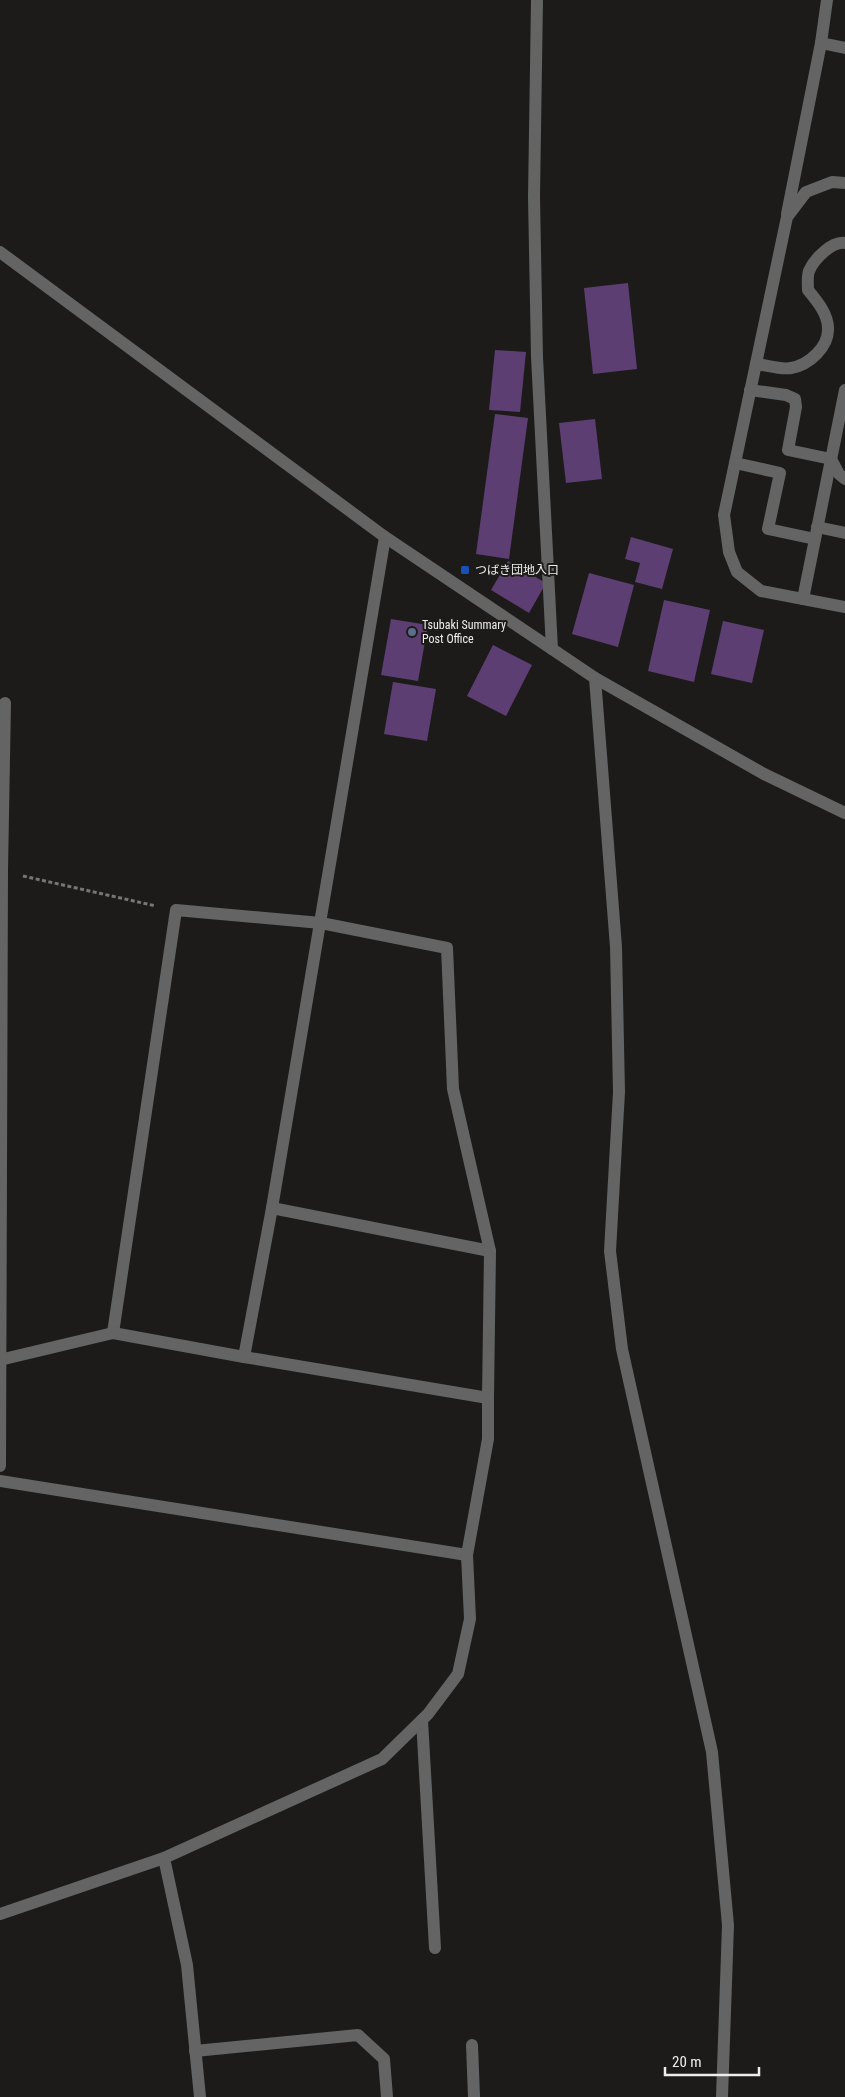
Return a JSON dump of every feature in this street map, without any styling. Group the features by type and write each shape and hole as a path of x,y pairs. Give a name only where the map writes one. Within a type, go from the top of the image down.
{"street":[{"path":"537,0 534,197 537,357 552,650"},
{"path":"827,0 821,43 787,217 724,515 729,552 737,572 761,591 845,607"},
{"path":"821,43 845,48"},
{"path":"787,217 806,192 832,182 845,183"},
{"path":"756,364 790,369 810,361 824,346 828,328 821,306 808,290 809,271 823,252 841,243 845,244"},
{"path":"0,252 385,537 552,650 595,678 764,774 845,813"},
{"path":"750,390 786,395 795,399 796,407 788,450 831,459"},
{"path":"803,599 831,459 840,445 845,390"},
{"path":"831,459 839,474 845,478"},
{"path":"735,464 780,473 768,529 816,533 845,533"},
{"path":"244,1357 272,1208 385,537"},
{"path":"595,678 616,946 619,1092 610,1251 622,1349 712,1752 728,1925 722,2097"},
{"path":"0,1466 2,871 5,703"},
{"path":"0,1914 164,1858 382,1759 422,1720 458,1674 470,1619 466,1555 488,1439 490,1251 453,1089 447,948 320,924 176,910 113,1333"},
{"path":"272,1208 490,1251"},
{"path":"0,1360 113,1333 488,1398"},
{"path":"0,1481 466,1555"},
{"path":"422,1720 435,1948"},
{"path":"164,1858 187,1965 200,2097"},
{"path":"196,2050 358,2035 384,2059 387,2097"},
{"path":"472,2045 474,2097"}],"path":[{"path":"2,871 176,910"}],"building":[{"path":"628,283 637,369 593,374 584,288"},
{"path":"495,350 526,352 520,412 489,410"},
{"path":"495,414 528,418 509,559 476,554"},
{"path":"595,419 602,479 566,483 559,423"},
{"path":"631,537 673,549 662,589 635,582 640,563 625,559"},
{"path":"508,561 546,583 529,613 491,590"},
{"path":"589,573 634,585 618,647 572,634"},
{"path":"664,600 710,610 694,682 648,671"},
{"path":"391,619 428,625 418,681 381,675"},
{"path":"723,621 764,630 752,683 711,674"},
{"path":"493,645 532,665 506,716 467,696"},
{"path":"393,682 436,689 427,741 384,734"}],"place":[{"name":"つばき団地入口","path":"465,570"},
{"name":"Tsubaki Summary Post Office","path":"412,632"}]}
